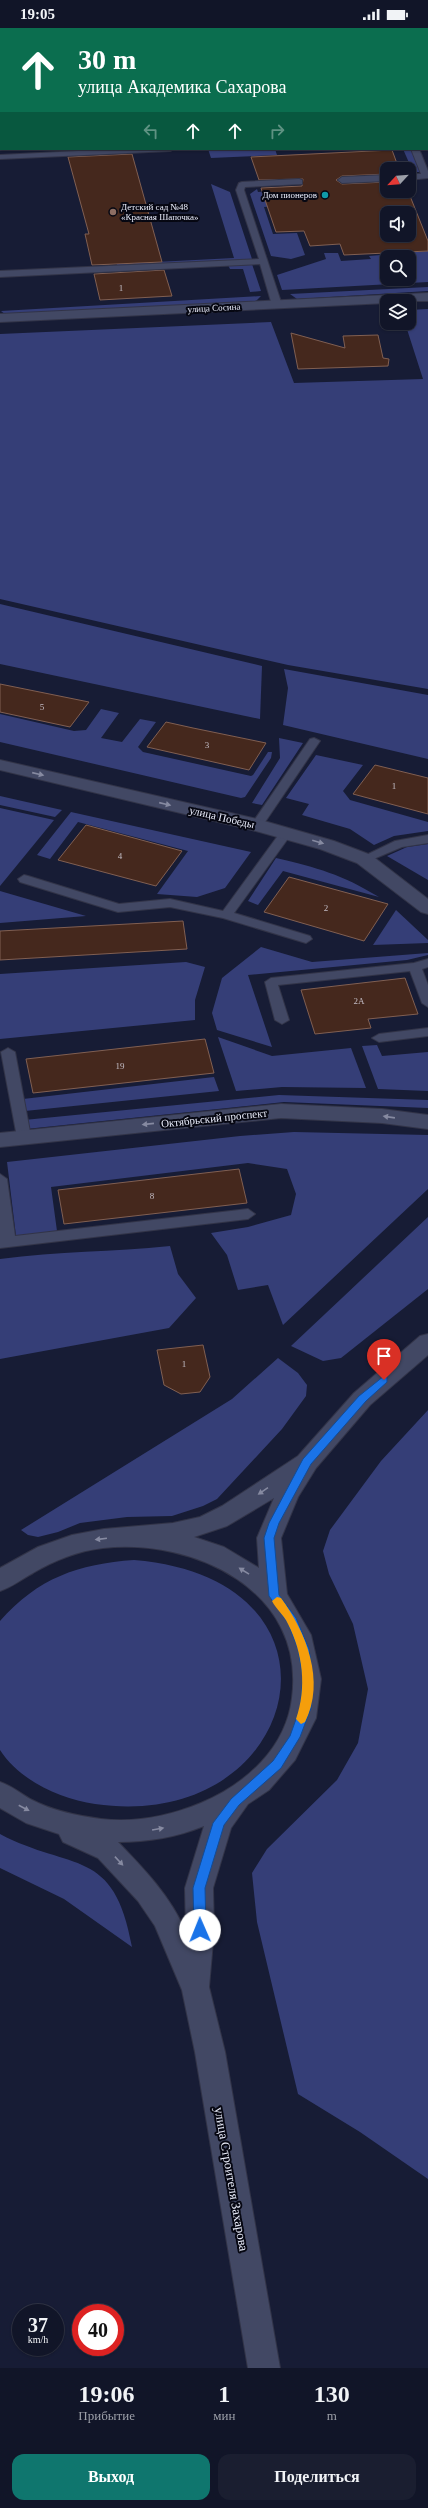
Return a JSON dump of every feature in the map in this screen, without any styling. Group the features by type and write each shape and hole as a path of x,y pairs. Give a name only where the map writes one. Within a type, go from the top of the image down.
{"street":[{"name":"улица Сосина","path":"0,318 428,297"},
{"name":"улица Победы","path":"0,765 257,825 327,845 364,859 428,908"},
{"name":"Октябрьский проспект","path":"0,1140 281,1111 382,1116 428,1122"},
{"path":"274,1596 269,1538 287,1495 307,1462 362,1399 428,1342"},
{"path":"0,1581 25,1564 60,1548 99,1539 140,1537 184,1531 209,1523 250,1500 307,1462"},
{"path":"0,1793 25,1809 50,1820 85,1829 121,1832 157,1830 192,1821 224,1807 252,1789 277,1765 295,1737 305,1708 308,1678 303,1649 292,1621 274,1596 247,1572 215,1554 179,1542 140,1537"},
{"name":"улица Строителя Захарова","path":"196,1990 200,1930 199,1888 219,1823 235,1802 252,1789"},
{"name":"улица Строителя Захарова","path":"50,1820 64,1830 108,1850 148,1892 166,1919 196,1990 210,2052 264,2368"}],"lane":[{"path":"0,157 149,150"},
{"path":"415,150 426,176 416,177"},
{"path":"342,180 380,178"},
{"path":"278,305 240,190 242,185 299,182"},
{"path":"0,274 264,261"},
{"path":"257,825 314,741"},
{"path":"226,915 286,833"},
{"path":"364,859 399,844 428,839"},
{"path":"24,879 118,908 170,903 226,915 306,939"},
{"path":"282,1020 272,982 415,967 428,963"},
{"path":"415,967 428,1003"},
{"path":"379,1038 428,1032"},
{"path":"8,1052 24,1137"},
{"path":"0,1179 4,1243 248,1214"}],"shaded area":[{"path":"208,150 275,150 277,155 211,158"},
{"path":"403,150 411,150 421,172 416,172 416,162 409,162"},
{"path":"211,184 230,192 252,259 117,267 117,264 234,258"},
{"path":"257,189 258,192 272,191 304,204 264,207 273,234 297,233 305,255 291,259 271,256 250,194"},
{"path":"428,251 428,282 416,283 416,252"},
{"path":"324,253 338,253 341,261 371,259 369,256 380,255 380,285 282,290 277,275 326,259"},
{"path":"252,264 261,291 250,292 243,269 230,269 228,265"},
{"path":"428,287 428,291 297,299 290,294"},
{"path":"261,296 256,301 6,315 1,311"},
{"path":"428,309 428,689 288,665 0,599 0,334 271,322 294,383 423,379 407,330 416,330 416,310"},
{"path":"0,604 262,666 260,719 0,664"},
{"path":"284,669 428,695 428,759 283,725 288,688"},
{"path":"101,709 119,713 101,738 122,742 140,719 156,722 138,747 143,752 251,776 268,752 272,752 271,758 245,797 241,798 0,742 0,714 74,731 86,730"},
{"path":"279,738 303,743 262,805 252,803 280,758"},
{"path":"316,755 363,765 343,791 350,800 428,822 428,831 394,836 374,845 350,829 302,815 309,804 286,798"},
{"path":"0,796 62,810 55,817 0,805"},
{"path":"0,808 54,820 0,886"},
{"path":"71,812 251,852 225,888 197,897 157,894 188,851 78,822 50,859 37,855"},
{"path":"428,844 428,880 387,856 407,847"},
{"path":"276,858 341,877 379,897 283,871 258,905 248,901"},
{"path":"0,891 86,916 0,923"},
{"path":"396,910 428,940 428,943 373,945"},
{"path":"261,947 312,962 428,953 428,955 407,960 248,975 272,1047 217,1030 212,1013 222,978"},
{"path":"186,962 205,967 195,1000 195,1020 0,1039 0,974"},
{"path":"218,1037 272,1056 351,1048 366,1088 282,1087 236,1091"},
{"path":"377,1045 382,1056 428,1052 428,1091 378,1089 362,1046"},
{"path":"214,1077 219,1091 25,1111 23,1099"},
{"path":"279,1095 428,1100 428,1108 284,1102 26,1129 24,1120"},
{"path":"294,1132 428,1135 428,1189 283,1325 268,1285 238,1290 227,1255 211,1233 248,1227 291,1215 296,1194 287,1169 248,1163 51,1187 57,1231 16,1236 7,1162 240,1136"},
{"path":"428,1217 428,1289 341,1358 323,1361 291,1346"},
{"path":"170,1246 178,1274 196,1298 169,1328 0,1359 0,1259 43,1254"},
{"path":"278,1358 298,1373 307,1385 306,1396 282,1429 217,1499 203,1506 172,1516 127,1517 80,1523 58,1532 38,1537 28,1535 21,1530 232,1399"},
{"path":"428,1410 428,2179 360,2132 298,2094 257,1922 252,1873 267,1849 337,1780 358,1743 368,1689 353,1624 329,1574 323,1551 330,1530 381,1461"},
{"path":"134,1560 207,1577 254,1610 278,1653 279,1700 259,1745 221,1781 166,1803 95,1804 68,1798 29,1779 8,1761 0,1750 0,1621 14,1606 29,1594 60,1576 95,1565"},
{"path":"0,1834 26,1846 86,1867 101,1877 114,1892 124,1915 132,1947 64,1899 0,1868"}],"building":[{"name":"Дом пионеров","path":"392,150 396,162 380,162 380,174 342,176 336,180 342,184 380,182 380,198 411,198 414,206 380,206 380,242 416,242 416,211 428,241 428,251 380,250 380,253 344,255 340,244 310,246 304,231 276,232 261,188 302,186 303,179 259,180 251,157"},
{"path":"132,154 162,262 92,265 85,234 89,234 68,157"},
{"path":"164,270 172,296 100,300 94,274"},
{"path":"291,333 345,348 343,336 378,335 383,358 389,359 388,366 298,369"},
{"path":"0,684 89,702 70,727 0,712"},
{"path":"166,722 266,743 249,770 147,747"},
{"path":"375,765 428,778 428,814 353,794"},
{"path":"86,825 182,851 156,886 58,860"},
{"path":"289,877 388,904 364,941 264,912"},
{"path":"183,921 187,949 0,960 0,931"},
{"path":"405,978 418,1014 368,1019 371,1028 315,1034 301,990"},
{"path":"205,1039 214,1073 33,1093 26,1059"},
{"path":"239,1169 247,1203 64,1224 58,1190"},
{"path":"203,1345 210,1377 200,1392 181,1394 164,1385 157,1350"}],"slow traffic":[{"path":"277,1601 292,1621 303,1649 308,1678 305,1708 301,1719"}],"place":[{"name":"Дом пионеров","path":"325,195"},
{"name":"Детский сад №48 «Красная Шапочка»","path":"113,212"}],"route":[{"path":"200,1930 199,1888 219,1823 235,1802 252,1789 277,1765 295,1737 305,1708 308,1678 303,1649 292,1621 274,1596 269,1538 274,1523 287,1495 307,1462 362,1399 384,1380"}]}
